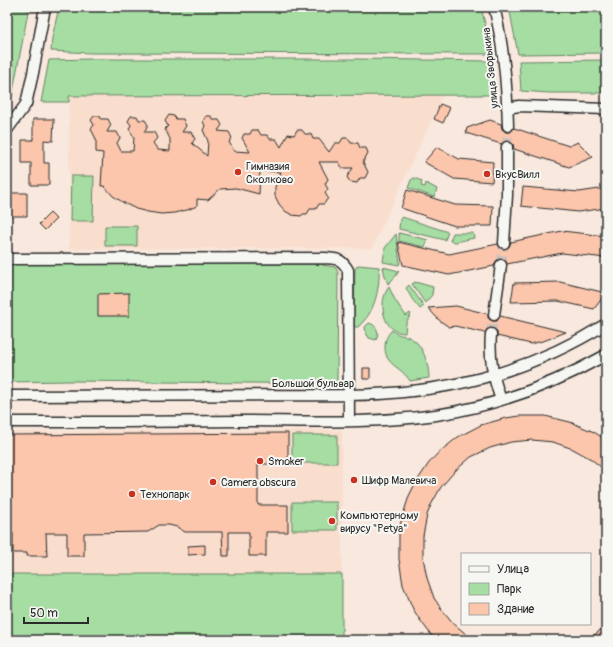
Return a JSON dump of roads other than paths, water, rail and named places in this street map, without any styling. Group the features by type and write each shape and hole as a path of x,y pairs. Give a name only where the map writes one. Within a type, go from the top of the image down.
{"street":[{"path":"7,130 26,104 45,7"},
{"name":"улица Зворыкина","path":"494,7 503,58 508,126"},
{"path":"507,108 519,106 606,110"},
{"path":"504,243 507,195 507,146"},
{"path":"7,259 339,259 344,262 348,270 349,421"},
{"path":"494,315 501,265"},
{"name":"Большой бульвар","path":"7,396 348,395 399,393 443,387 493,375 521,366 562,349 606,324"},
{"path":"491,334 490,353 493,375 501,400"},
{"path":"7,422 349,421 404,419 437,415 501,400 547,384 606,355"}],"tunnel":[{"path":"507,147 508,126"},
{"path":"501,265 504,243"},
{"path":"491,334 494,315"}],"place":[{"name":"Гимназия Сколково","path":"238,172"},
{"name":"ВкусВилл","path":"487,174"},
{"name":"Smoker","path":"260,461"},
{"name":"Шифр Малевича","path":"354,480"},
{"name":"Camera obscura","path":"213,482"},
{"name":"Технопарк","path":"132,494"},
{"name":"Компьютерному вирусу \"Petya\"","path":"332,521"}]}
